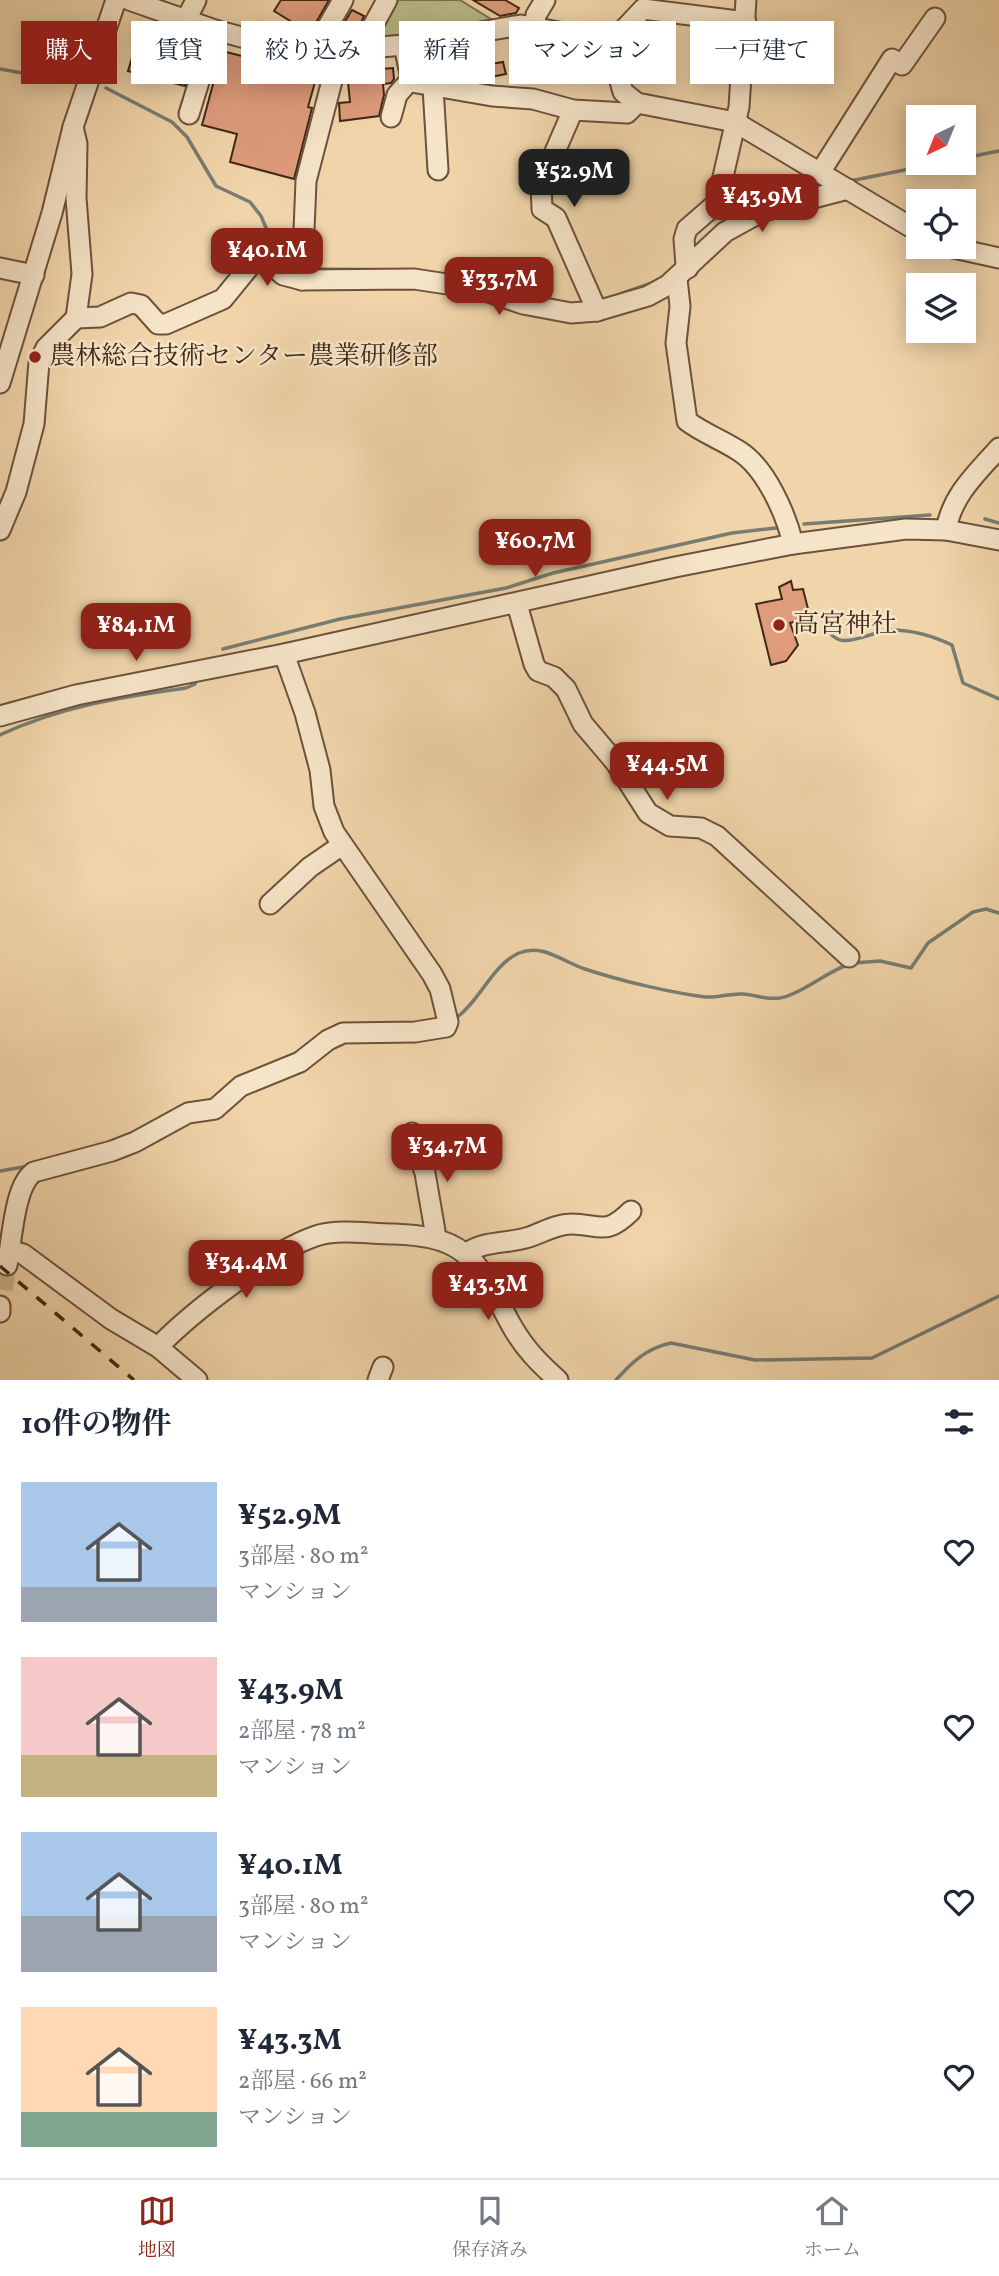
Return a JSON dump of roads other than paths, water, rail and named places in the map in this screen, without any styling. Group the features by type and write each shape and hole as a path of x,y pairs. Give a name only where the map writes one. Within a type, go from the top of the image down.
{"street":[{"path":"0,383 34,275 73,127 116,0"},
{"path":"129,0 189,21"},
{"path":"186,20 195,0"},
{"path":"336,21 343,0"},
{"path":"535,21 545,0"},
{"path":"746,0 746,21"},
{"path":"373,21 380,2"},
{"path":"634,21 647,8 699,9 742,21"},
{"path":"821,171 892,59 902,65 935,18"},
{"path":"189,114 198,84"},
{"path":"302,280 306,181 331,84"},
{"path":"391,117 397,95 407,84"},
{"path":"425,84 533,99 573,110 627,113 637,103"},
{"path":"621,84 623,92 637,103 736,122 906,224"},
{"path":"741,84 736,122 717,203 687,229 684,239 685,265 676,343 687,421 741,452 765,475 793,544"},
{"path":"433,87 438,170"},
{"path":"573,110 541,184 542,209 556,218 597,311"},
{"path":"0,530 16,492 34,424 39,362 46,348 76,318 82,274 76,198 77,144 73,127"},
{"path":"76,318 100,317 131,303 141,305 158,324 166,324 223,299 254,261 267,253 274,267 283,275 302,280 414,279 480,289 523,304 555,311 597,311 648,296 682,274 725,232 763,211 848,189"},
{"path":"976,253 999,258"},
{"path":"0,268 34,275"},
{"path":"946,530 951,507 958,495 999,448"},
{"path":"0,716 76,695 284,654 675,567 793,544 871,532 946,530 999,540"},
{"path":"517,604 538,671 554,677 566,689 583,724 616,763 649,813 670,826 701,828 717,836 849,957"},
{"path":"197,1380 158,1347 111,1319 23,1254 9,1258 20,1192 27,1177 34,1172 135,1142 188,1113 215,1109 242,1086 300,1062 328,1040 344,1034 415,1032 446,1027 448,1021 440,989 432,974 342,845 328,820 320,769 305,713 284,654"},
{"path":"270,904 310,867 342,845"},
{"path":"412,1133 425,1173 435,1231 433,1237"},
{"path":"466,1254 474,1247 526,1239 560,1226 571,1224 596,1229 608,1227 622,1221 631,1212"},
{"path":"158,1347 227,1288 320,1235 433,1237 466,1254 496,1292 512,1326 532,1357 558,1380"},
{"path":"0,1312 1,1296"}],"waterway":[{"path":"0,69 21,73"},
{"path":"106,88 172,122 187,137 216,186 250,202 261,216 276,251"},
{"path":"976,156 999,151"},
{"path":"850,181 906,170"},
{"path":"728,220 758,202 805,190"},
{"path":"280,258 287,265 297,268"},
{"path":"308,269 415,270"},
{"path":"620,294 664,276"},
{"path":"804,524 930,515"},
{"path":"985,519 999,523"},
{"path":"223,649 340,619 506,588 553,573 732,533 776,528"},
{"path":"826,621 830,632 844,641 892,630 923,634 952,645 963,683 999,699"},
{"path":"0,735 68,710 114,699 186,688 195,684"},
{"path":"854,963 880,961 911,968 928,943 973,912 986,909 999,913"},
{"path":"456,1018 501,966 519,953 528,951 545,952 585,969 629,982 705,997 738,994 780,998 847,965"},
{"path":"0,1171 29,1166"},
{"path":"616,1380 640,1357 671,1343 755,1360 872,1358 999,1296"}],"tunnel":[{"path":"3,1290 7,1265"}],"railway":[{"path":"0,1266 134,1380"}],"place":[{"name":"農林総合技術センター農業研修部","path":"35,357"},
{"name":"高宮神社","path":"779,625"}]}
